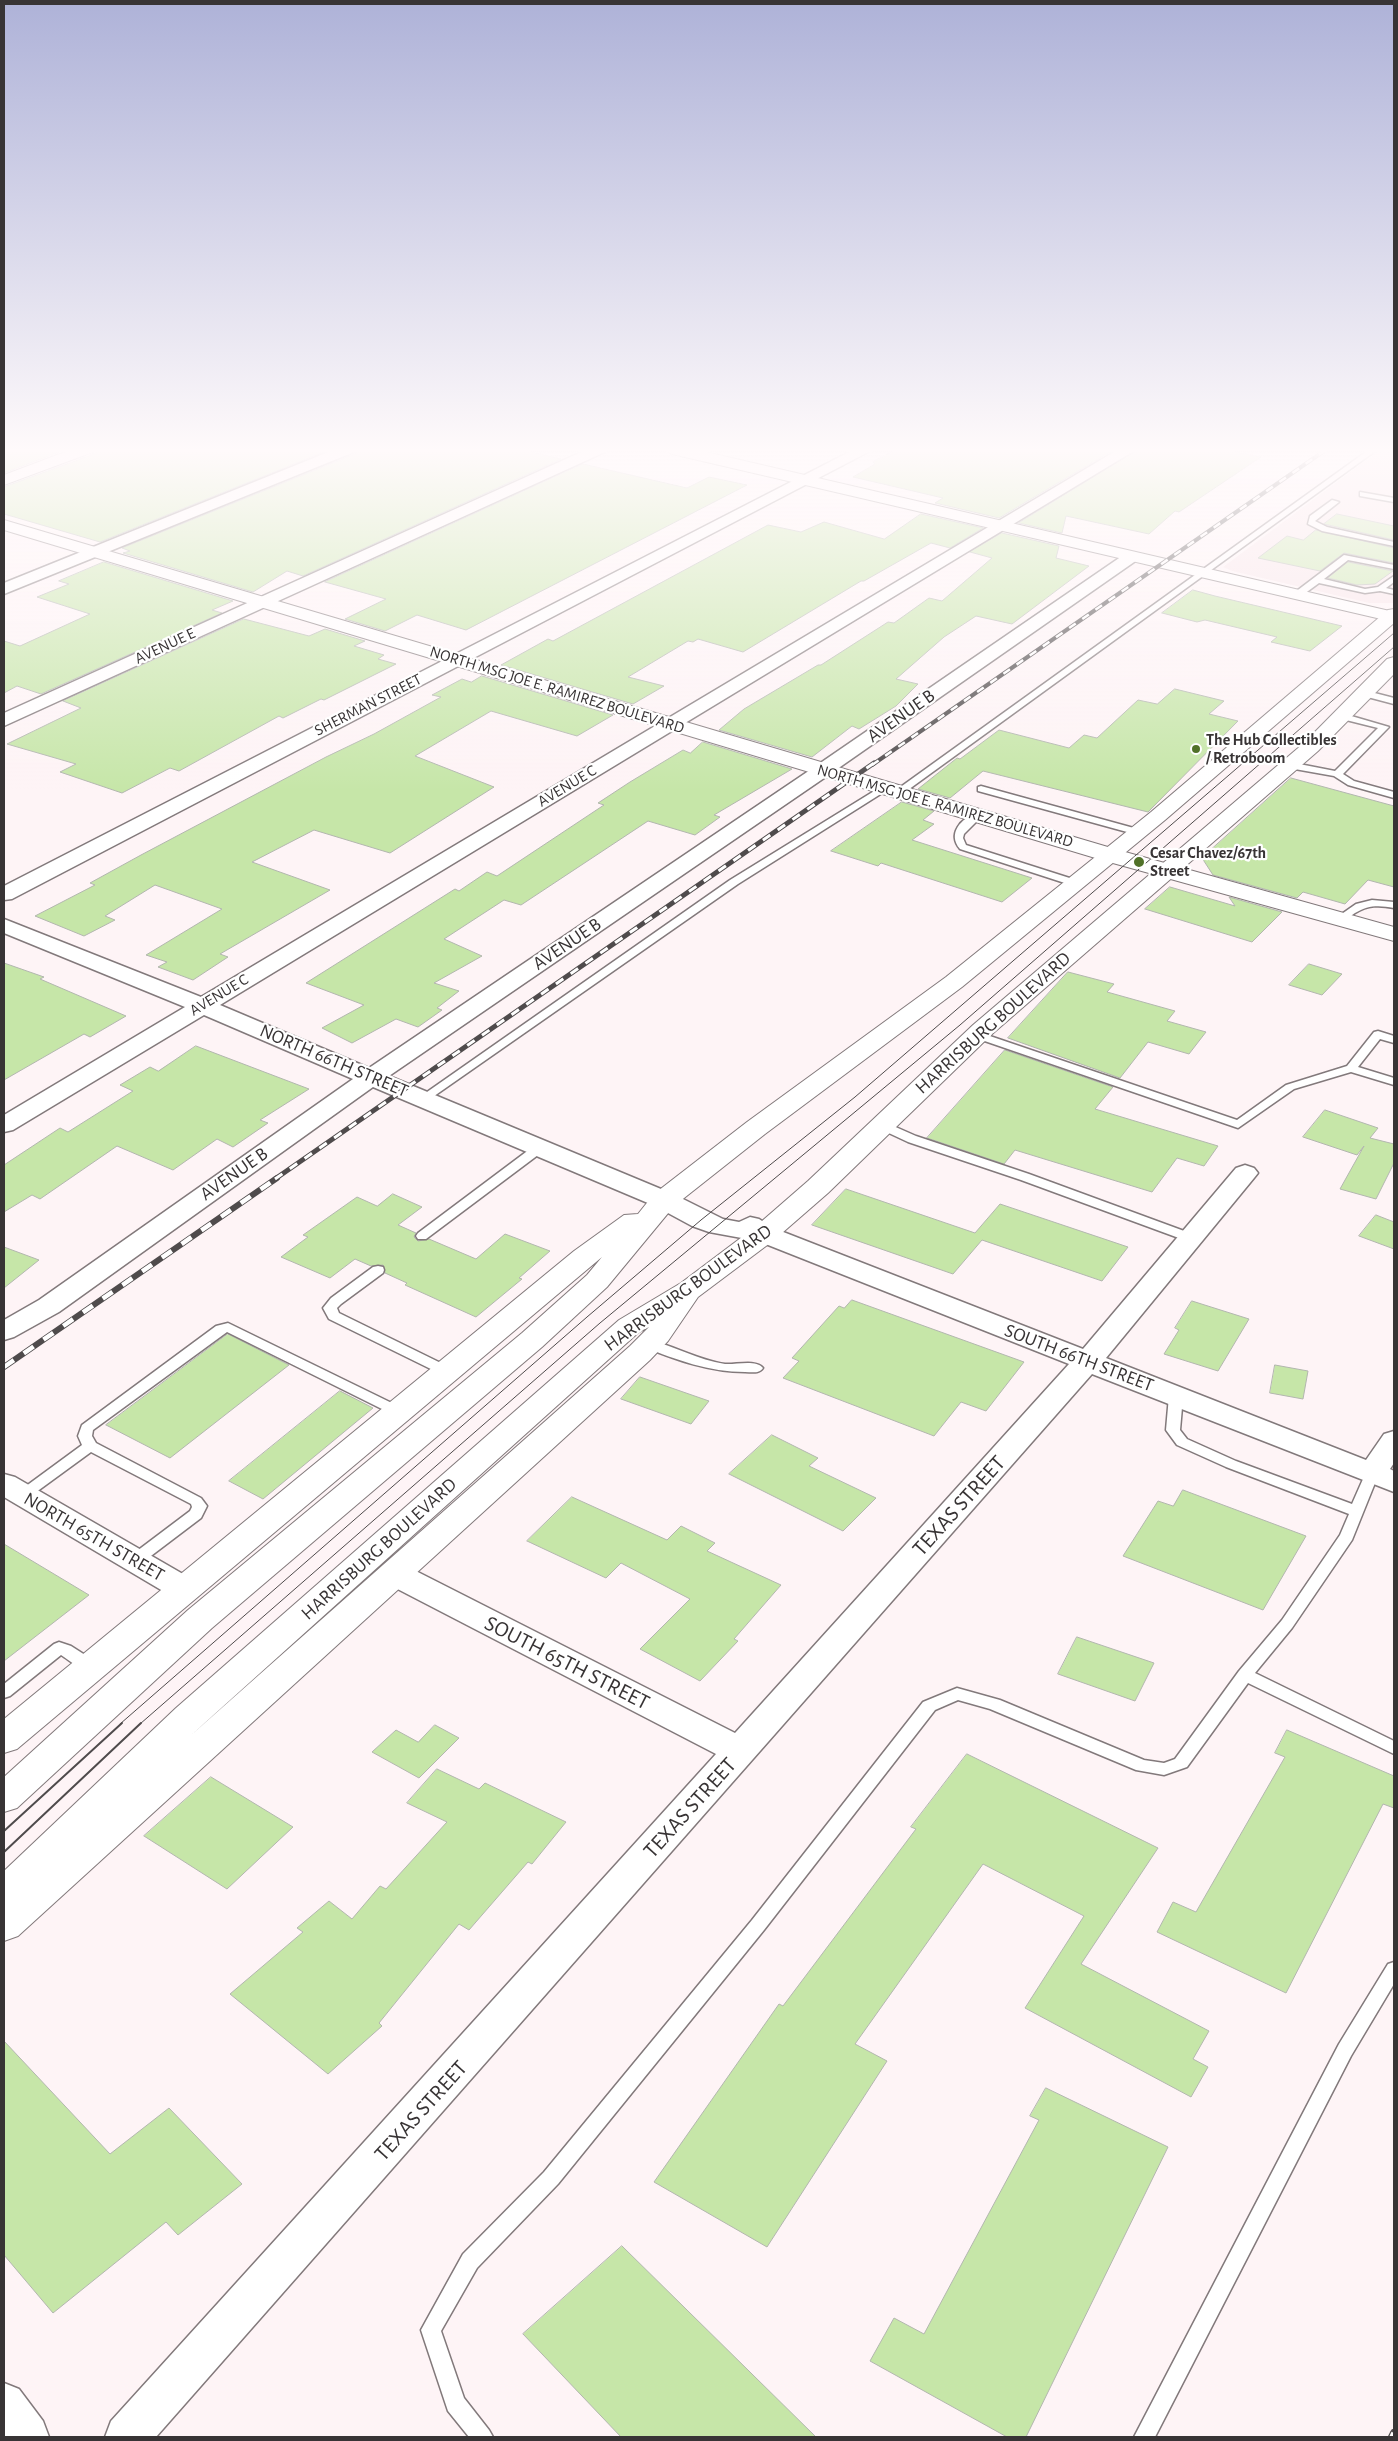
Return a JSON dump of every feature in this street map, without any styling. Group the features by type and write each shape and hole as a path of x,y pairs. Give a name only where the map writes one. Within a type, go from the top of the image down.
{"main road":[{"name":"NORTH MSG JOE E. RAMIREZ BOULEVARD","path":"132,563 259,603 457,660 977,816 1394,934"},
{"path":"1157,563 1393,616"},
{"path":"4,1739 584,1257 664,1200 756,1128 954,982 1138,832 1393,616"},
{"name":"HARRISBURG BOULEVARD","path":"4,1894 188,1717 629,1326 691,1289 764,1234 818,1187 977,1035 1289,765 1342,716 1394,663"},
{"path":"4,1798 200,1619 532,1340 597,1281 664,1200"},
{"path":"4,1925 648,1344 691,1289"}],"street":[{"path":"4,589 70,563"},
{"name":"AVENUE E","path":"4,720 348,563"},
{"name":"SHERMAN STREET","path":"4,894 646,563"},
{"name":"AVENUE C","path":"4,1125 670,724 943,563"},
{"name":"AVENUE B","path":"4,1331 48,1306 370,1078 823,770 1121,563"},
{"name":"NORTH 66TH STREET","path":"4,925 202,1005 538,1149 664,1200"},
{"name":"TEXAS STREET","path":"128,2437 1088,1361 1245,1172"},
{"name":"SOUTH 66TH STREET","path":"664,1200 718,1226 764,1234 1383,1478"},
{"path":"1383,1478 1394,1441"},
{"name":"NORTH 65TH STREET","path":"13,1490 184,1589"},
{"name":"SOUTH 65TH STREET","path":"395,1574 740,1751"},
{"path":"4,2404 26,2437"}],"lane":[{"path":"422,1098 734,882 891,790 1218,563"},
{"path":"1297,595 1340,563"},
{"path":"1375,563 1394,567"},
{"path":"1380,589 1394,578"},
{"path":"1318,580 1365,591 1380,589 1394,592"},
{"path":"1363,693 1394,701"},
{"path":"1342,716 1384,727 1394,725"},
{"path":"1338,774 1384,727"},
{"path":"1289,765 1338,774 1351,783 1394,795"},
{"path":"981,789 1138,832"},
{"path":"977,816 961,829 957,836 958,843 963,847 1075,883"},
{"path":"1341,918 1358,905 1367,903 1394,905"},
{"path":"1352,1068 1378,1034 1394,1040"},
{"path":"977,1035 1238,1124 1290,1087 1352,1068 1394,1082"},
{"path":"882,1125 912,1138 1025,1176 1191,1238"},
{"path":"422,1236 538,1149"},
{"path":"378,1270 336,1301 330,1308 334,1316 446,1371"},
{"path":"134,1561 196,1514 200,1506 196,1501 90,1446 85,1436 87,1428 221,1329 228,1327 397,1411"},
{"path":"648,1344 687,1359 725,1368 756,1368"},
{"path":"1176,1396 1173,1430 1182,1442 1231,1464 1356,1511"},
{"path":"13,1490 90,1446"},
{"path":"482,2437 455,2404 431,2330 470,2262 551,2178 758,1925 929,1706 957,1694 994,1704 1142,1766 1164,1769 1181,1763 1245,1674 1287,1624 1347,1536 1356,1511 1383,1478"},
{"path":"4,1692 59,1648 66,1650 90,1666"},
{"path":"1245,1674 1394,1748"},
{"path":"1144,2437 1345,2050 1394,1969"}],"shaded area":[{"path":"1228,563 1394,563 1394,603 1369,603 1232,571 1223,567"}],"building":[{"path":"102,563 107,563 233,601 212,610 222,613 41,694 17,686 4,693 4,641 20,646 90,614 37,597 69,584 59,581"},
{"path":"156,563 332,563 303,576 287,571 253,592"},
{"path":"367,563 596,563 466,630 417,615 385,631 345,619 386,599 325,582"},
{"path":"698,563 896,563 861,581 743,652 698,639 693,642 688,641 628,677 664,686 633,704 501,665 548,639 553,641"},
{"path":"986,563 1076,563 1089,566 1012,624 976,616 944,637 896,679 918,684 896,706 859,729 852,726 812,757 719,730 744,709 821,665 888,622 894,623 929,598 942,601"},
{"path":"1281,563 1331,563 1320,571"},
{"path":"1347,563 1393,571 1375,584 1357,585 1328,578"},
{"path":"1193,590 1342,626 1310,651 1271,642 1277,637 1205,620 1197,622 1162,613"},
{"path":"244,619 309,636 325,629 365,641 354,646 384,655 378,659 396,664 324,700 321,699 283,718 279,716 179,771 170,768 122,793 60,772 76,764 7,744 81,708 63,701"},
{"path":"482,676 613,715 577,736 491,711 415,756 494,787 390,853 314,830 252,862 330,890 220,954 228,957 193,980 158,967 167,962 146,955 222,909 155,885 105,916 115,920 84,936 35,916 95,885 90,883 141,855 326,757 374,734 441,697 432,695 462,679 471,682"},
{"path":"1175,689 1224,701 1209,714 1238,721 1148,812 983,771 950,798 918,789 957,758 960,759 999,730 1069,748 1084,735 1097,738 1138,700 1157,704"},
{"path":"703,742 792,769 714,815 720,817 695,835 648,821 521,905 504,900 444,939 482,956 434,983 459,991 437,1008 442,1010 418,1027 396,1019 352,1043 322,1028 364,1005 306,983 455,889 459,891 487,872 497,876 604,805 598,803 630,782 683,750 690,753"},
{"path":"1291,778 1394,806 1394,887 1368,880 1345,904 1303,892 1297,898 1213,875 1202,858"},
{"path":"902,802 934,811 923,820 934,824 912,840 1032,878 1002,902 881,863 878,866 831,851"},
{"path":"1170,887 1235,906 1229,897 1282,912 1252,942 1145,909"},
{"path":"4,963 44,977 40,979 126,1016 90,1037 84,1034 4,1080"},
{"path":"1309,964 1342,974 1322,995 1289,985"},
{"path":"1068,972 1114,984 1107,992 1175,1011 1167,1021 1206,1032 1189,1054 1148,1042 1120,1078 1008,1038"},
{"path":"196,1046 309,1089 260,1120 268,1123 233,1147 217,1139 173,1170 117,1146 40,1199 32,1195 4,1212 4,1165 60,1128 68,1132 133,1091 120,1085 150,1067 158,1071"},
{"path":"1005,1050 1113,1087 1095,1109 1218,1146 1204,1166 1177,1158 1152,1192 1015,1150 1004,1164 927,1138"},
{"path":"1325,1110 1378,1128 1370,1138 1394,1144 1394,1163 1376,1199 1340,1189 1364,1146 1357,1155 1303,1137"},
{"path":"846,1189 975,1233 1000,1204 1128,1247 1102,1281 982,1240 953,1274 812,1225"},
{"path":"393,1194 422,1207 398,1225 416,1233 414,1237 418,1241 429,1239 476,1259 505,1234 550,1251 519,1278 522,1279 476,1317 405,1285 407,1283 385,1273 383,1265 371,1266 355,1259 330,1278 281,1257 308,1237 303,1235 357,1197 377,1206"},
{"path":"1376,1215 1394,1222 1394,1249 1359,1236"},
{"path":"4,1247 39,1260 4,1288"},
{"path":"852,1300 1024,1362 986,1411 961,1402 934,1436 783,1378 799,1361 792,1358 839,1306 844,1308"},
{"path":"1192,1301 1249,1319 1218,1371 1164,1354 1179,1330 1175,1328"},
{"path":"228,1334 289,1365 170,1458 106,1425"},
{"path":"1275,1365 1308,1371 1303,1399 1270,1393"},
{"path":"640,1377 709,1401 691,1424 621,1399"},
{"path":"340,1391 373,1408 263,1499 229,1481"},
{"path":"772,1435 818,1458 809,1466 876,1498 843,1531 729,1474"},
{"path":"1183,1490 1306,1536 1263,1610 1123,1556 1158,1501 1173,1506"},
{"path":"572,1497 667,1540 681,1526 715,1543 707,1551 781,1585 734,1639 738,1641 700,1681 640,1649 690,1599 621,1563 606,1578 527,1541"},
{"path":"4,1544 89,1595 4,1661"},
{"path":"1077,1637 1154,1663 1135,1701 1058,1674"},
{"path":"435,1725 459,1738 419,1778 372,1752 396,1730 418,1742"},
{"path":"1287,1730 1394,1776 1394,1808 1383,1804 1286,1993 1157,1932 1173,1902 1196,1912 1285,1757 1275,1753"},
{"path":"967,1754 1158,1848 1081,1964 1209,2031 1193,2059 1208,2067 1191,2097 1025,2008 1084,1916 983,1864 855,2044 887,2061 767,2247 654,2182 779,2004 783,2006 916,1829 911,1827"},
{"path":"437,1769 479,1789 485,1783 566,1822 532,1864 528,1862 469,1930 459,1924 379,2023 382,2026 328,2074 230,1994 303,1932 297,1928 329,1901 352,1919 380,1886 386,1889 447,1822 407,1803"},
{"path":"211,1777 293,1827 227,1889 144,1836"},
{"path":"4,2041 110,2154 169,2108 242,2184 178,2235 166,2222 53,2313 4,2255"},
{"path":"1046,2088 1168,2147 1026,2437 1007,2437 870,2361 894,2318 924,2334 1039,2120 1030,2116"},
{"path":"622,2246 816,2437 621,2437 523,2334"}],"tram line":[{"path":"120,1724 587,1317 701,1220 855,1097 1394,633"},
{"path":"140,1724 600,1323 960,1025 1394,647"},
{"path":"4,1831 122,1723"},
{"path":"4,1852 141,1723"}],"railway":[{"path":"872,765 1163,563"},
{"path":"275,1179 874,763"},
{"path":"4,1367 277,1178"},
{"path":"1392,2437 1394,2433"}],"place":[{"name":"The Hub Collectibles / Retroboom","path":"1196,749"},
{"name":"Cesar Chavez/67th Street","path":"1139,862"}]}
